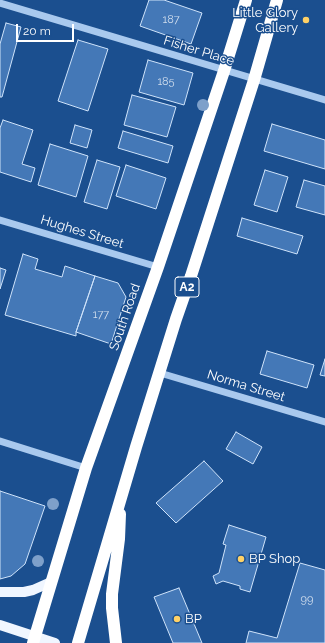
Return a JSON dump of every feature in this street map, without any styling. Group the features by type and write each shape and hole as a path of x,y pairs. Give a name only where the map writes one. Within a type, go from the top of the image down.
{"highway":[{"name":"South Road","path":"34,640 86,468 158,267 224,71 246,0"},
{"name":"A2","path":"78,643 121,495 176,319 254,80 277,0"},
{"path":"116,643 112,615 112,594 119,539 121,495"}],"main road":[{"path":"0,592 33,590 51,582"},
{"path":"0,625 34,640 55,643"}],"street":[{"name":"Fisher Place","path":"0,4 325,100"},
{"name":"Hughes Street","path":"0,220 158,267"},
{"name":"Norma Street","path":"160,373 325,422"},
{"path":"0,441 86,468"}],"building":[{"path":"149,0 164,0 202,13 191,44 140,26"},
{"path":"6,23 21,27 2,97 0,97 0,44"},
{"path":"78,40 108,49 88,111 58,101"},
{"path":"148,60 193,73 184,105 139,92"},
{"path":"132,95 176,107 167,137 124,125"},
{"path":"3,120 33,130 22,164 35,168 31,182 0,172 0,128"},
{"path":"272,124 325,140 325,169 264,151"},
{"path":"75,125 92,130 87,148 70,143"},
{"path":"123,131 173,146 168,163 118,148"},
{"path":"50,144 88,156 76,197 38,185"},
{"path":"97,160 120,167 107,209 84,202"},
{"path":"126,165 166,178 156,209 116,196"},
{"path":"265,170 288,177 277,212 254,205"},
{"path":"304,180 325,186 325,215 296,207"},
{"path":"242,218 303,236 297,254 237,236"},
{"path":"23,254 38,259 35,269 62,277 65,266 95,276 76,332 76,336 5,315"},
{"path":"0,268 6,270 0,289"},
{"path":"95,276 118,283 126,297 111,344 76,332"},
{"path":"267,351 314,365 307,388 260,374"},
{"path":"325,359 325,376 320,375"},
{"path":"236,432 262,447 253,464 226,449"},
{"path":"204,461 223,481 176,523 156,503"},
{"path":"0,491 45,506 25,564 11,576 0,579"},
{"name":"BP Shop","path":"229,525 266,537 250,592 240,589 240,586 223,581 216,584 213,576 219,573 226,545 223,544"},
{"path":"300,563 325,570 325,643 246,643 249,631 277,638"},
{"path":"179,588 202,643 173,643 154,597"}],"place":[{"name":"Little Glory Gallery","path":"306,20"},
{"name":"BP Shop","path":"241,559"},
{"name":"BP","path":"177,619"}]}
